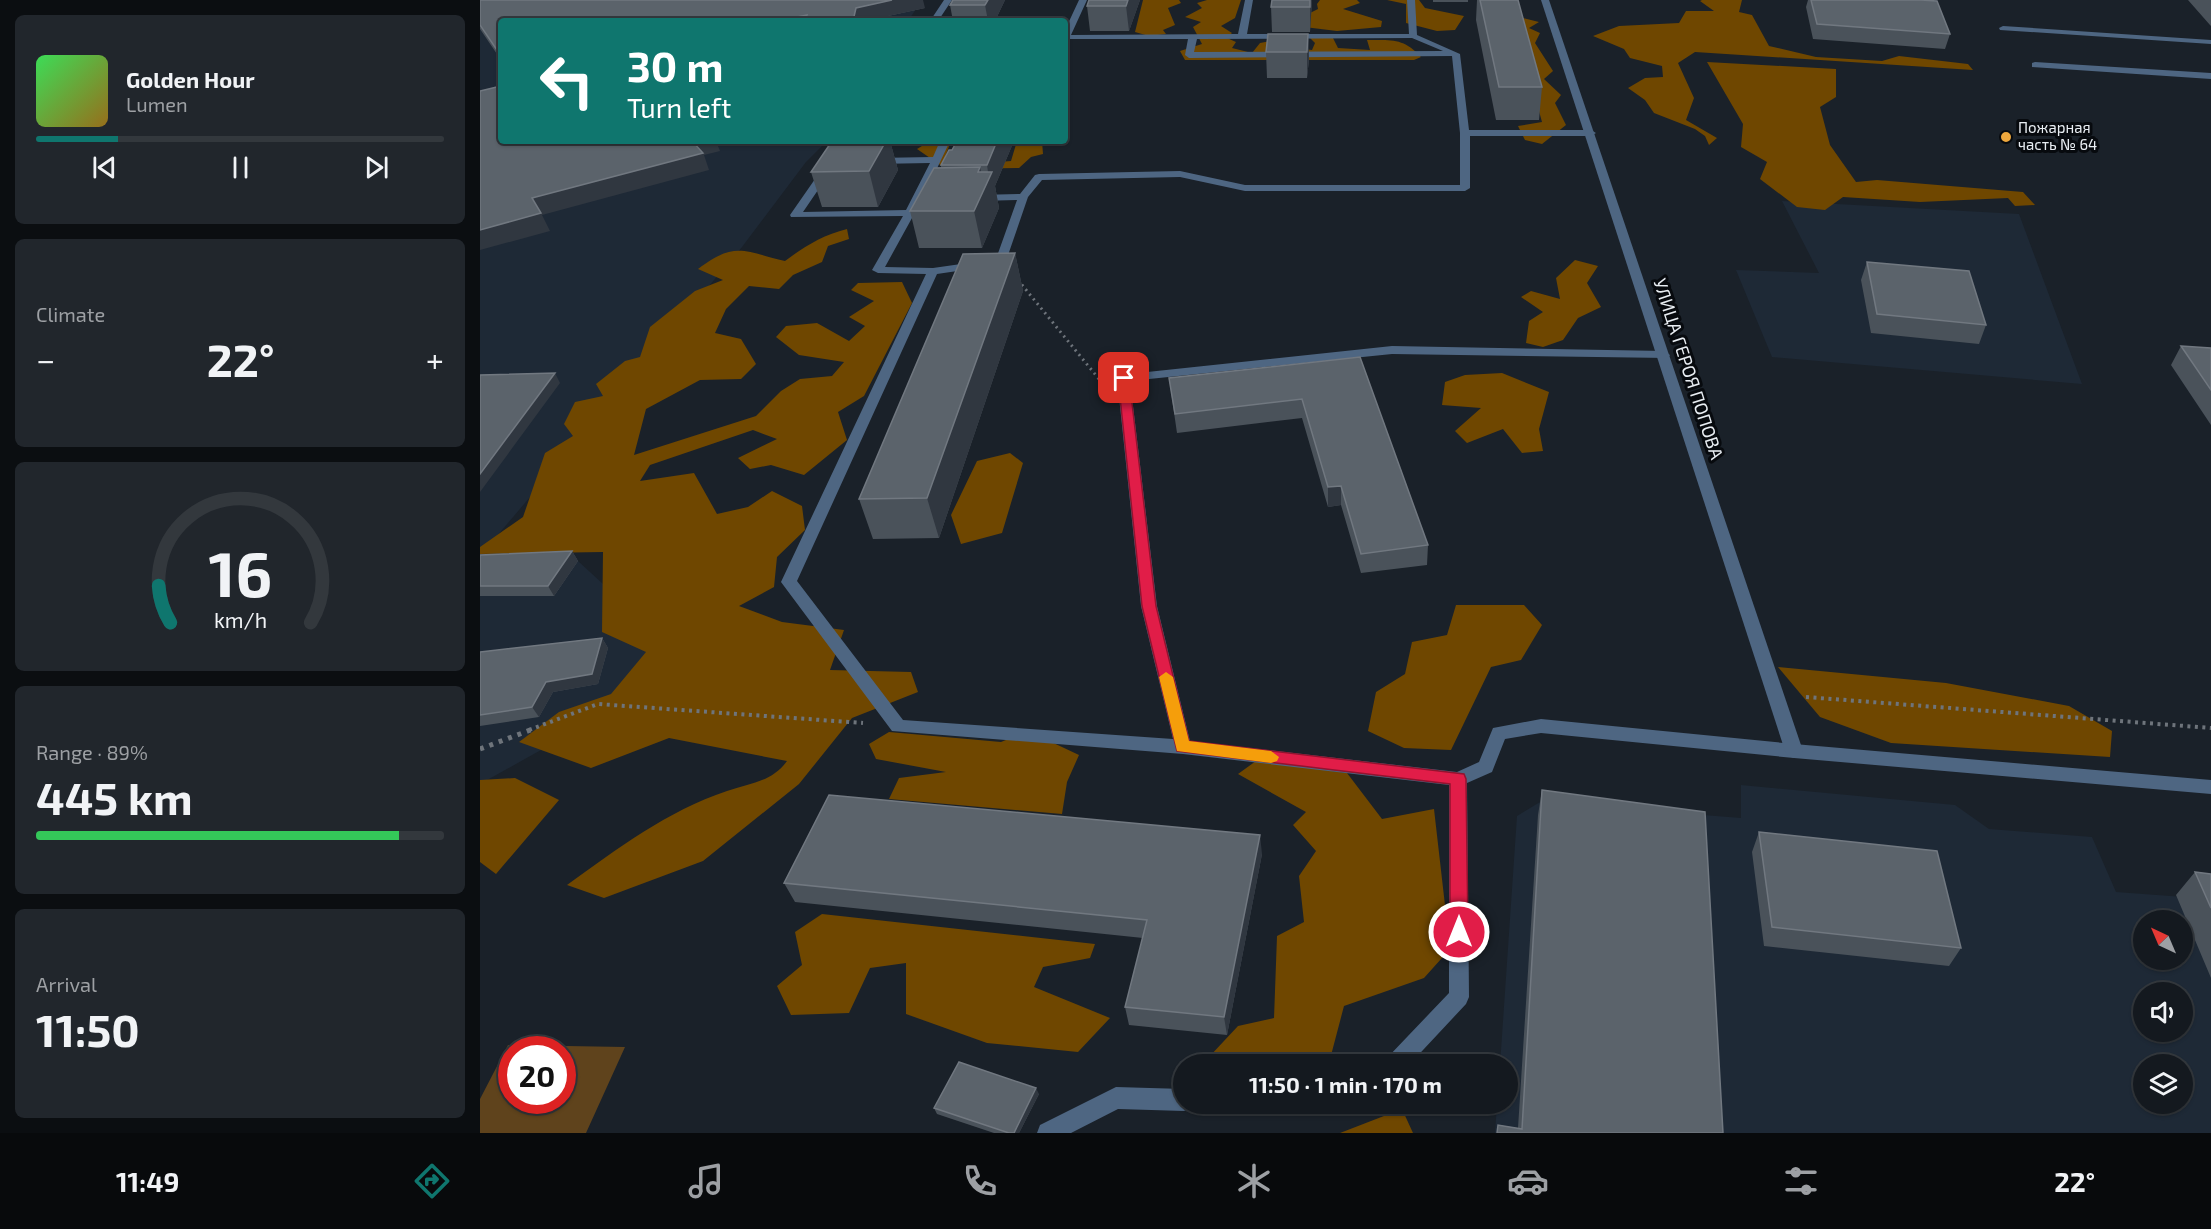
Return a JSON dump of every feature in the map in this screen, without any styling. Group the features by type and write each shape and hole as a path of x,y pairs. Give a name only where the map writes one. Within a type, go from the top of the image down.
{"street":[{"path":"936,18 948,0"},
{"path":"1068,31 1083,0"},
{"path":"1242,37 1249,0"},
{"path":"1411,0 1413,36"},
{"name":"УЛИЦА ГЕРОЯ ПОПОВА","path":"1545,0 1591,133 1794,751"},
{"path":"2003,28 2211,42"},
{"path":"1068,37 1413,36 1456,54"},
{"path":"1193,37 1189,55 1456,54"},
{"path":"943,144 935,160 924,198 910,213 878,270 933,270 1001,262 1023,197 1039,177 1180,174 1245,188 1465,188 1465,134 1456,54"},
{"path":"2035,65 2211,76"},
{"path":"1465,134 1591,133"},
{"path":"833,160 795,214 910,213"},
{"path":"867,160 935,160"},
{"path":"964,198 1023,197"},
{"path":"933,270 789,582 898,726 1183,747 1458,779 1486,767 1499,734 1541,726 1794,751 2211,787"},
{"path":"1183,747 1149,606 1124,378 1392,350 1664,355"},
{"path":"1406,1054 1459,998 1458,779"},
{"path":"1048,1133 1116,1098 1173,1100"}],"path":[{"path":"1001,262 1128,415"},
{"path":"1775,695 2211,728"},
{"path":"480,749 598,704 898,726"}],"shaded area":[{"path":"480,0 922,0 910,18 498,18 498,144 824,144 806,162 742,247 480,556"},
{"path":"1143,0 1179,0 1181,3 1168,8 1175,25 1163,30 1166,34 1149,36 1135,32"},
{"path":"1207,0 1241,0 1235,18 1221,26 1232,33 1227,38 1236,42 1232,48 1252,53 1260,43 1282,39 1287,47 1312,50 1315,43 1307,35 1331,34 1338,48 1370,50 1367,40 1391,40 1409,46 1421,57 1414,60 1185,60 1180,51 1202,44 1193,27 1201,22 1185,17 1202,8 1197,3"},
{"path":"1320,0 1357,0 1360,3 1343,9 1382,21 1381,27 1337,31 1296,26 1302,17 1318,9 1317,4"},
{"path":"1387,0 1419,0 1425,8 1464,16 1455,30 1437,31 1406,23 1406,4"},
{"path":"1742,0 1739,12 1752,15 1769,46 1816,57 1882,61 1899,56 1968,64 1973,70 1695,52 1678,63 1694,98 1686,120 1717,138 1709,145 1705,136 1695,129 1654,113 1645,100 1628,88 1645,78 1663,77 1662,66 1630,58 1624,49 1593,36 1619,26 1679,23 1686,11 1714,11 1700,1"},
{"path":"1519,17 1539,22 1529,28 1540,33 1535,43 1553,71 1544,79 1561,95 1555,103 1566,125 1542,144 1525,140 1518,126 1542,122 1531,82"},
{"path":"1707,62 1836,69 1836,97 1820,107 1830,145 1856,182 1877,180 2023,192 2035,205 2015,206 2008,198 1920,202 1843,197 1825,210 1797,207 1760,179 1767,162 1741,147 1743,124"},
{"path":"925,144 950,144 945,157 986,163 1011,161 1016,144 1042,144 1043,154 1031,157 1019,168 946,169 917,149"},
{"path":"1782,201 2019,214 2082,384 1772,357 1736,270 1819,273"},
{"path":"847,229 849,239 828,246 822,262 793,275 779,289 749,286 726,309 715,333 741,339 756,364 741,379 700,380 646,409 634,455 756,416 781,391 800,379 832,376 844,362 799,355 776,337 786,326 817,323 849,341 865,326 849,317 874,301 851,290 858,283 902,282 912,303 864,396 838,412 847,440 804,475 771,465 750,469 738,458 777,439 753,430 650,465 640,481 694,473 717,514 748,507 772,491 802,506 805,530 777,557 774,587 739,606 782,622 844,630 830,670 911,672 918,692 852,718 799,784 703,861 604,898 567,885 663,820 705,799 767,778 787,761 669,738 591,768 519,742 559,712 611,694 646,652 602,632 603,552 480,554 480,547 523,517 545,453 573,436 564,424 575,402 603,396 596,384 625,361 640,357 650,327 695,291 723,280 698,269 721,255 740,251 785,261 830,234"},
{"path":"1575,260 1598,266 1587,283 1601,307 1578,318 1563,340 1543,347 1526,343 1529,321 1543,312 1521,297 1531,291 1560,299 1556,278"},
{"path":"1502,373 1549,392 1539,429 1543,451 1522,453 1503,429 1467,443 1455,431 1481,408 1442,405 1445,382 1465,375"},
{"path":"1010,453 1023,463 1002,533 961,544 951,515 977,461"},
{"path":"578,561 663,639 611,711 480,784 480,565"},
{"path":"1456,605 1524,605 1542,625 1521,660 1491,667 1451,750 1404,748 1368,731 1376,692 1405,674 1412,642 1447,635"},
{"path":"1778,667 1946,683 2069,706 2112,731 2110,757 1891,743 1820,717"},
{"path":"1028,731 1079,755 1067,782 1062,814 889,799 899,778 946,772 876,759 869,744 889,732 1001,742"},
{"path":"1256,761 1347,773 1382,819 1434,809 1450,949 1424,978 1344,1006 1331,1054 1212,1054 1238,1026 1274,1018 1277,936 1304,922 1299,876 1316,851 1293,825 1306,812 1238,774"},
{"path":"515,778 559,800 496,874 480,862 480,780"},
{"path":"1741,785 1955,805 1989,829 2092,837 2116,892 2211,899 2211,1133 1495,1133 1496,1114 1518,1114 1518,1054 1501,1054 1517,816 1540,802 1741,818"},
{"path":"822,914 1095,944 1090,958 1043,967 1034,987 1110,1018 1078,1052 987,1043 906,1014 906,963 870,968 849,1013 791,1015 777,986 802,965 795,932"},
{"path":"576,1046 625,1047 586,1133 480,1133 480,1099 498,1064 498,1114 576,1114"},
{"path":"1389,1114 1404,1114 1413,1133 1340,1133"}],"building":[{"path":"480,0 892,0 856,8 854,18 806,18 807,15 792,18 498,18 498,52 480,25"},
{"path":"953,0 988,0 985,5 950,5"},
{"path":"1089,0 1128,0 1126,6 1087,6"},
{"path":"1272,0 1310,0 1310,7 1271,7"},
{"path":"1480,0 1518,0 1542,87 1499,87"},
{"path":"1811,0 1937,1 1950,34 1817,24"},
{"path":"1268,34 1308,34 1307,52 1266,52"},
{"path":"498,87 498,144 695,144 703,153 532,198 541,213 480,230 480,91"},
{"path":"830,144 884,144 869,171 811,172"},
{"path":"955,144 996,144 987,165 941,165 949,150 952,150"},
{"path":"980,167 978,172 992,172 974,211 910,211 934,168"},
{"path":"1015,253 927,498 859,499 963,254"},
{"path":"1867,262 1969,271 1986,325 1877,314"},
{"path":"2181,346 2211,348 2211,390"},
{"path":"1360,357 1428,545 1361,554 1341,486 1328,487 1302,399 1175,414 1169,378"},
{"path":"555,373 480,474 480,375"},
{"path":"572,551 548,586 480,586 480,555"},
{"path":"602,638 592,674 546,682 532,707 480,715 480,652"},
{"path":"1542,790 1705,812 1723,1133 1497,1133 1498,1125 1522,1129"},
{"path":"829,795 1260,835 1224,1017 1125,1007 1147,920 784,883"},
{"path":"1759,832 1937,851 1961,948 1772,927"},
{"path":"2195,872 2211,874 2211,908"},
{"path":"959,1062 1036,1088 1014,1133 934,1108"}],"slow traffic":[{"path":"1166,677 1183,747 1271,757"}],"place":[{"name":"Пожарная часть № 64","path":"2006,137"}],"route":[{"path":"1124,378 1149,606 1183,747 1458,779 1459,932"}]}
